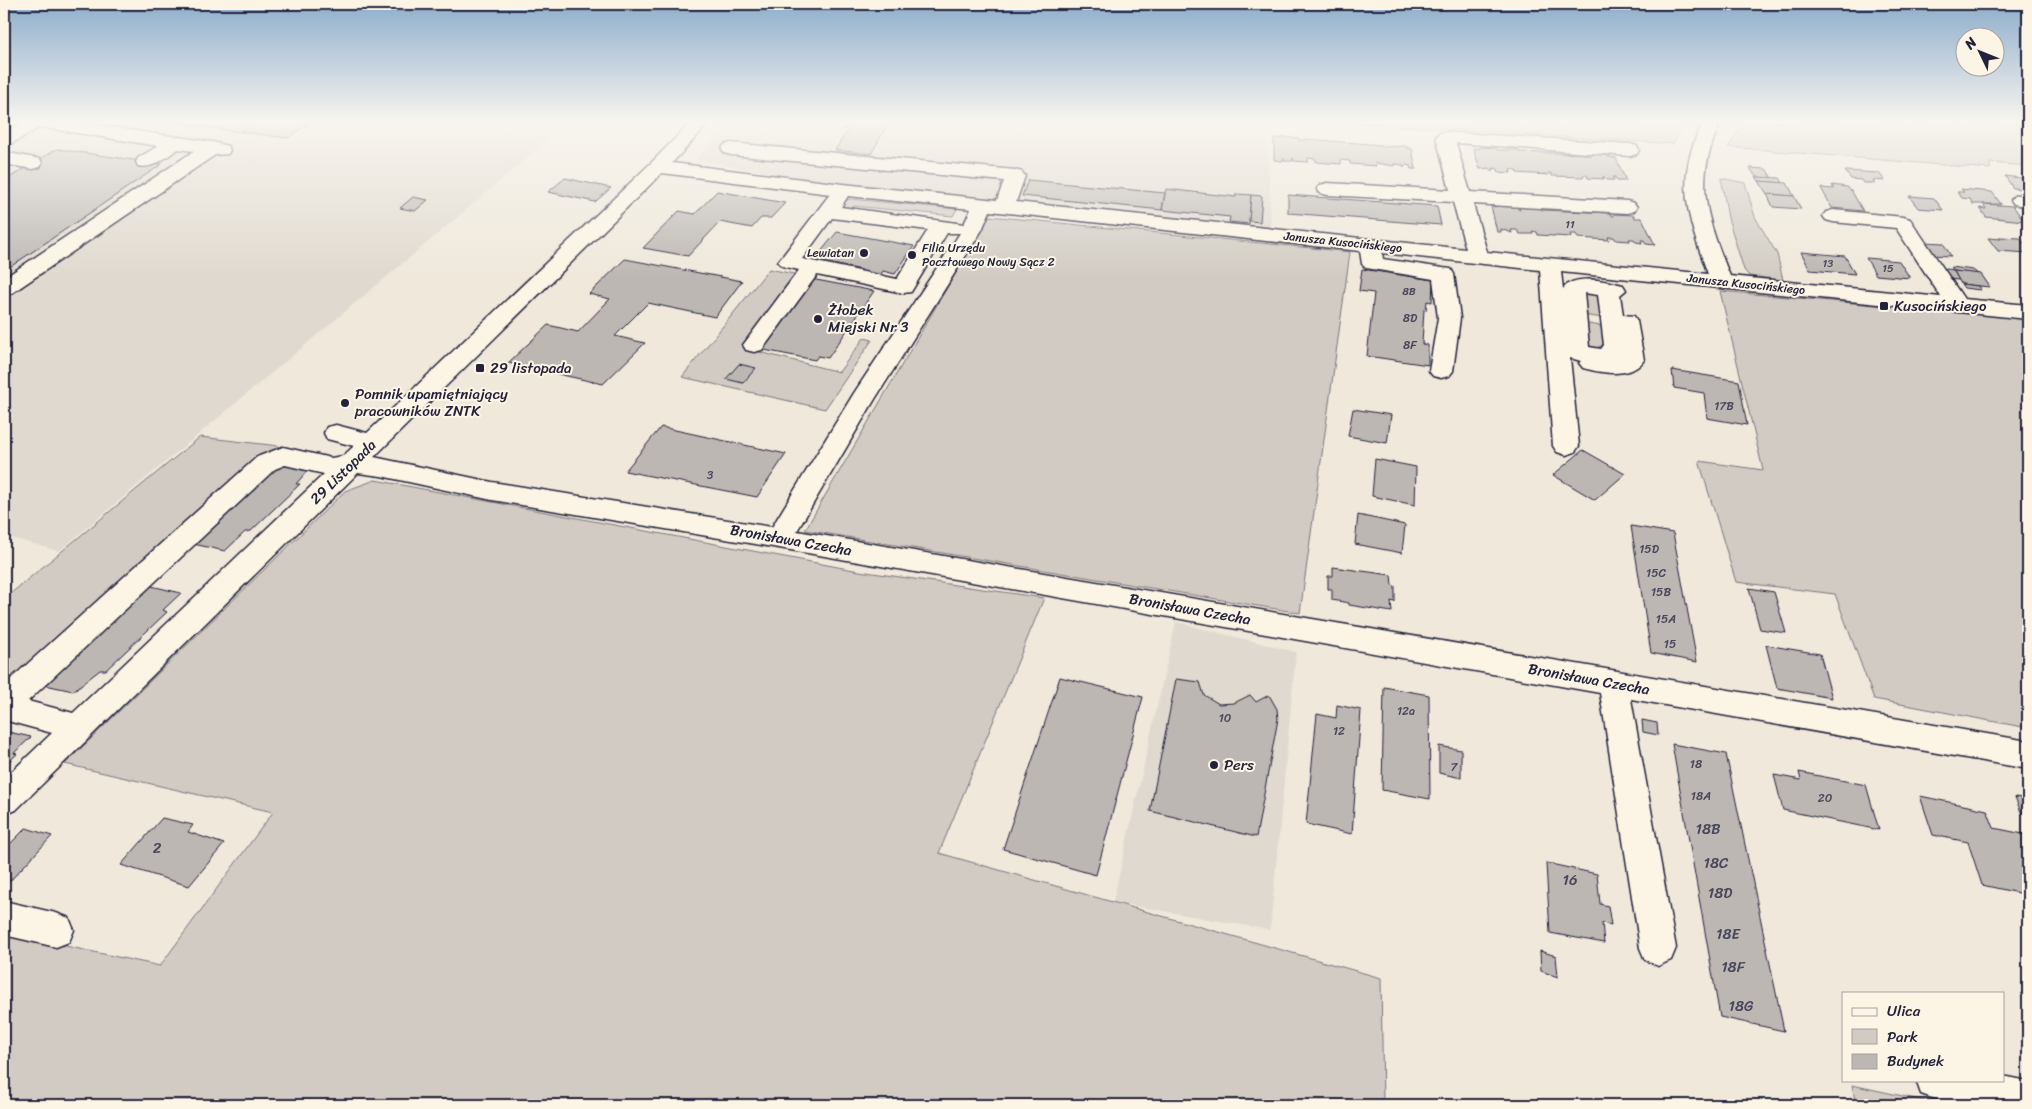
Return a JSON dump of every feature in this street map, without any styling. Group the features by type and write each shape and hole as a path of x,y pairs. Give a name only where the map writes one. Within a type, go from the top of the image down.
{"street":[{"path":"159,174 168,178"},
{"path":"4,288 176,174"},
{"name":"29 Listopada","path":"4,800 79,728 349,445 650,174"},
{"name":"Janusza Kusocińskiego","path":"712,174 843,190 1550,264 1617,284 1722,282 2028,312"},
{"path":"991,174 1015,176 1005,207"},
{"path":"1455,174 1478,256"},
{"path":"1695,174 1693,184 1699,218 1722,282"},
{"path":"1327,189 1627,207"},
{"path":"843,190 789,262 903,287 940,227"},
{"path":"109,200 130,203"},
{"path":"779,538 863,399 972,230 984,205"},
{"path":"827,211 972,230"},
{"path":"1833,216 1903,223 1957,306"},
{"path":"76,222 96,226"},
{"path":"1370,245 1372,264 1443,274 1448,318 1441,371"},
{"path":"14,264 36,267"},
{"path":"1550,264 1566,446"},
{"path":"754,345 812,267"},
{"path":"1617,284 1613,324 1616,347 1606,357 1578,353 1574,290 1580,286 1617,284"},
{"path":"1585,362 1622,366 1632,360 1617,284"},
{"path":"1575,317 1613,324"},
{"name":"Bronisława Czecha","path":"4,706 266,463 283,456 331,466 349,445 381,467 492,491 779,538 2028,755"},
{"path":"1613,683 1658,948"},
{"path":"4,706 79,728"},
{"path":"4,918 56,930"},
{"path":"1944,1082 2028,1101"}],"shaded area":[{"path":"4,174 508,174 59,551 4,536 4,423 14,415 4,412"},
{"path":"775,174 1269,174 1271,227 900,188 823,182"},
{"path":"1176,622 1296,652 1270,930 1113,902"}],"green space":[{"path":"1721,178 1745,183 1755,217 1777,254 1783,280 1749,276 1744,270 1728,218"},
{"path":"849,199 957,209 953,216 854,206 850,212 841,208 842,203"},
{"path":"989,216 1350,252 1300,613 805,530"},
{"path":"769,269 799,275 743,348 839,372 864,338 872,340 825,409 682,377"},
{"path":"1590,290 1599,291 1603,318 1582,315 1577,297"},
{"path":"1720,291 2028,319 2028,728 1874,699 1835,594 1736,582 1699,461 1763,470"},
{"path":"1589,324 1606,327 1606,343 1591,351 1581,349 1580,325"},
{"path":"200,437 279,446 7,689 4,688 4,599"},
{"path":"375,480 859,571 1044,598 939,853 1381,978 1383,1105 4,1105 4,933 160,966 273,812 65,764 345,491"},
{"path":"1852,1085 1944,1105 1856,1105"}],"building":[{"path":"16,174 148,174 4,271 4,181"},
{"path":"1551,174 1623,174 1626,181 1617,181 1615,177 1613,177 1614,180 1607,180 1603,176 1604,179 1588,178 1587,175 1583,175 1584,177 1552,176"},
{"path":"1754,174 1769,174 1772,178 1756,177"},
{"path":"1847,174 1880,174 1885,181 1873,180 1875,183 1863,183 1861,180 1851,179"},
{"path":"2005,176 2028,179 2028,190 2013,188"},
{"path":"1756,177 1780,178 1783,183 1759,181"},
{"path":"565,178 611,188 595,202 548,192"},
{"path":"1028,180 1165,193 1162,210 1022,196"},
{"path":"1759,181 1787,183 1794,196 1767,194"},
{"path":"1832,185 1847,187 1851,190 1863,211 1832,208 1821,188 1834,189"},
{"path":"1166,189 1236,197 1236,194 1251,195 1249,224 1229,222 1230,217 1162,210"},
{"path":"1961,189 1992,192 2001,204 1973,204 1970,199 1962,198 1957,192 1964,192"},
{"path":"717,191 785,203 771,218 761,218 752,228 720,222 688,256 643,248 679,211 695,214"},
{"path":"1767,194 1794,196 1801,209 1773,207"},
{"path":"1251,195 1262,196 1260,222 1249,221"},
{"path":"1288,195 1437,206 1441,225 1288,213"},
{"path":"1909,196 1934,198 1943,210 1918,208"},
{"path":"413,197 428,200 415,211 400,208"},
{"path":"1983,204 2013,206 2024,221 1986,217 1980,208 1986,209"},
{"path":"1496,205 1517,207 1520,210 1519,207 1611,213 1612,216 1614,214 1634,215 1635,218 1642,218 1655,245 1646,244 1644,240 1641,240 1642,243 1636,242 1634,239 1629,239 1630,241 1616,240 1614,237 1608,237 1609,240 1578,238 1576,234 1570,234 1571,237 1538,235 1537,232 1532,231 1533,234 1520,234 1517,230 1511,230 1512,233 1501,229 1501,232 1497,232 1491,206 1496,207"},
{"name":"Lewiatan","path":"837,232 914,246 895,274 883,271 879,277 860,273 862,270 814,260"},
{"path":"1999,237 2020,238 2028,248 2028,253 1998,251 1988,238 2001,239"},
{"path":"1924,242 1943,243 1951,256 1932,255"},
{"path":"1801,252 1845,256 1855,274 1810,270"},
{"path":"1866,258 1899,261 1910,278 1876,275"},
{"path":"625,259 742,281 715,317 648,303 615,336 645,343 603,384 508,363 548,325 578,332 610,299 589,294"},
{"path":"1951,267 1973,270 1978,274 1954,271"},
{"path":"1941,268 1953,270 1959,280 1947,279"},
{"path":"1362,269 1433,280 1432,302 1427,301 1426,310 1424,309 1422,344 1428,345 1428,365 1367,356 1374,293 1359,291"},
{"path":"1954,271 1981,274 1990,287 1961,284"},
{"path":"811,279 874,291 828,358 818,356 815,360 759,349"},
{"path":"1961,284 1978,286 1981,290 1964,288"},
{"path":"739,364 756,368 743,383 726,379"},
{"path":"1672,370 1739,381 1747,425 1707,418 1704,393 1674,388"},
{"path":"1353,409 1391,415 1387,443 1348,436"},
{"path":"661,427 786,454 757,497 625,471"},
{"path":"1583,450 1625,474 1595,500 1553,475"},
{"path":"1375,459 1416,467 1415,505 1372,496"},
{"path":"276,463 308,470 296,484 300,484 251,531 245,532 225,551 189,543"},
{"path":"1358,515 1405,525 1402,553 1355,544"},
{"path":"1631,526 1673,533 1697,662 1651,653"},
{"path":"1333,567 1391,575 1392,585 1395,586 1395,602 1391,601 1392,612 1349,605 1349,603 1332,600 1332,589 1328,589 1328,576 1333,576"},
{"path":"147,585 181,593 163,610 167,612 106,670 100,670 73,691 36,683"},
{"path":"1749,588 1774,592 1786,633 1760,629"},
{"path":"1766,645 1820,654 1832,698 1777,688"},
{"path":"1060,677 1143,697 1096,875 1003,849"},
{"name":"Pers","path":"1176,679 1200,682 1204,695 1219,704 1234,703 1250,695 1256,702 1269,695 1277,709 1278,719 1256,837 1150,811"},
{"path":"1384,687 1429,695 1430,799 1382,790"},
{"path":"1337,705 1361,710 1352,834 1306,824 1317,714 1336,718"},
{"path":"1642,720 1657,723 1658,735 1643,732"},
{"path":"4,731 31,737 14,753 17,754 4,766"},
{"path":"1672,744 1726,754 1784,1031 1720,1017"},
{"path":"1439,746 1461,750 1461,778 1439,773"},
{"path":"1799,772 1866,785 1879,830 1783,810 1774,775 1801,780"},
{"path":"1920,796 1987,810 1994,828 2028,835 2028,895 1982,885 1968,842 1933,835"},
{"path":"2015,797 2028,799 2028,813 2021,812"},
{"path":"162,818 193,825 188,832 224,844 189,886 121,865"},
{"path":"26,828 52,836 8,883 4,881 4,848"},
{"path":"1546,863 1597,874 1600,904 1608,906 1611,925 1602,923 1604,943 1550,933"},
{"path":"1540,951 1556,956 1558,977 1541,971"}],"place":[{"name":"Lewiatan","path":"864,253"},
{"name":"Filia Urzędu Pocztowego Nowy Sącz 2","path":"912,255"},
{"name":"Kusocińskiego","path":"1884,306"},
{"name":"Żłobek Miejski Nr 3","path":"818,319"},
{"name":"29 listopada","path":"480,368"},
{"name":"Pomnik upamiętniający pracowników ZNTK","path":"345,403"},
{"name":"Pers","path":"1214,765"}]}
